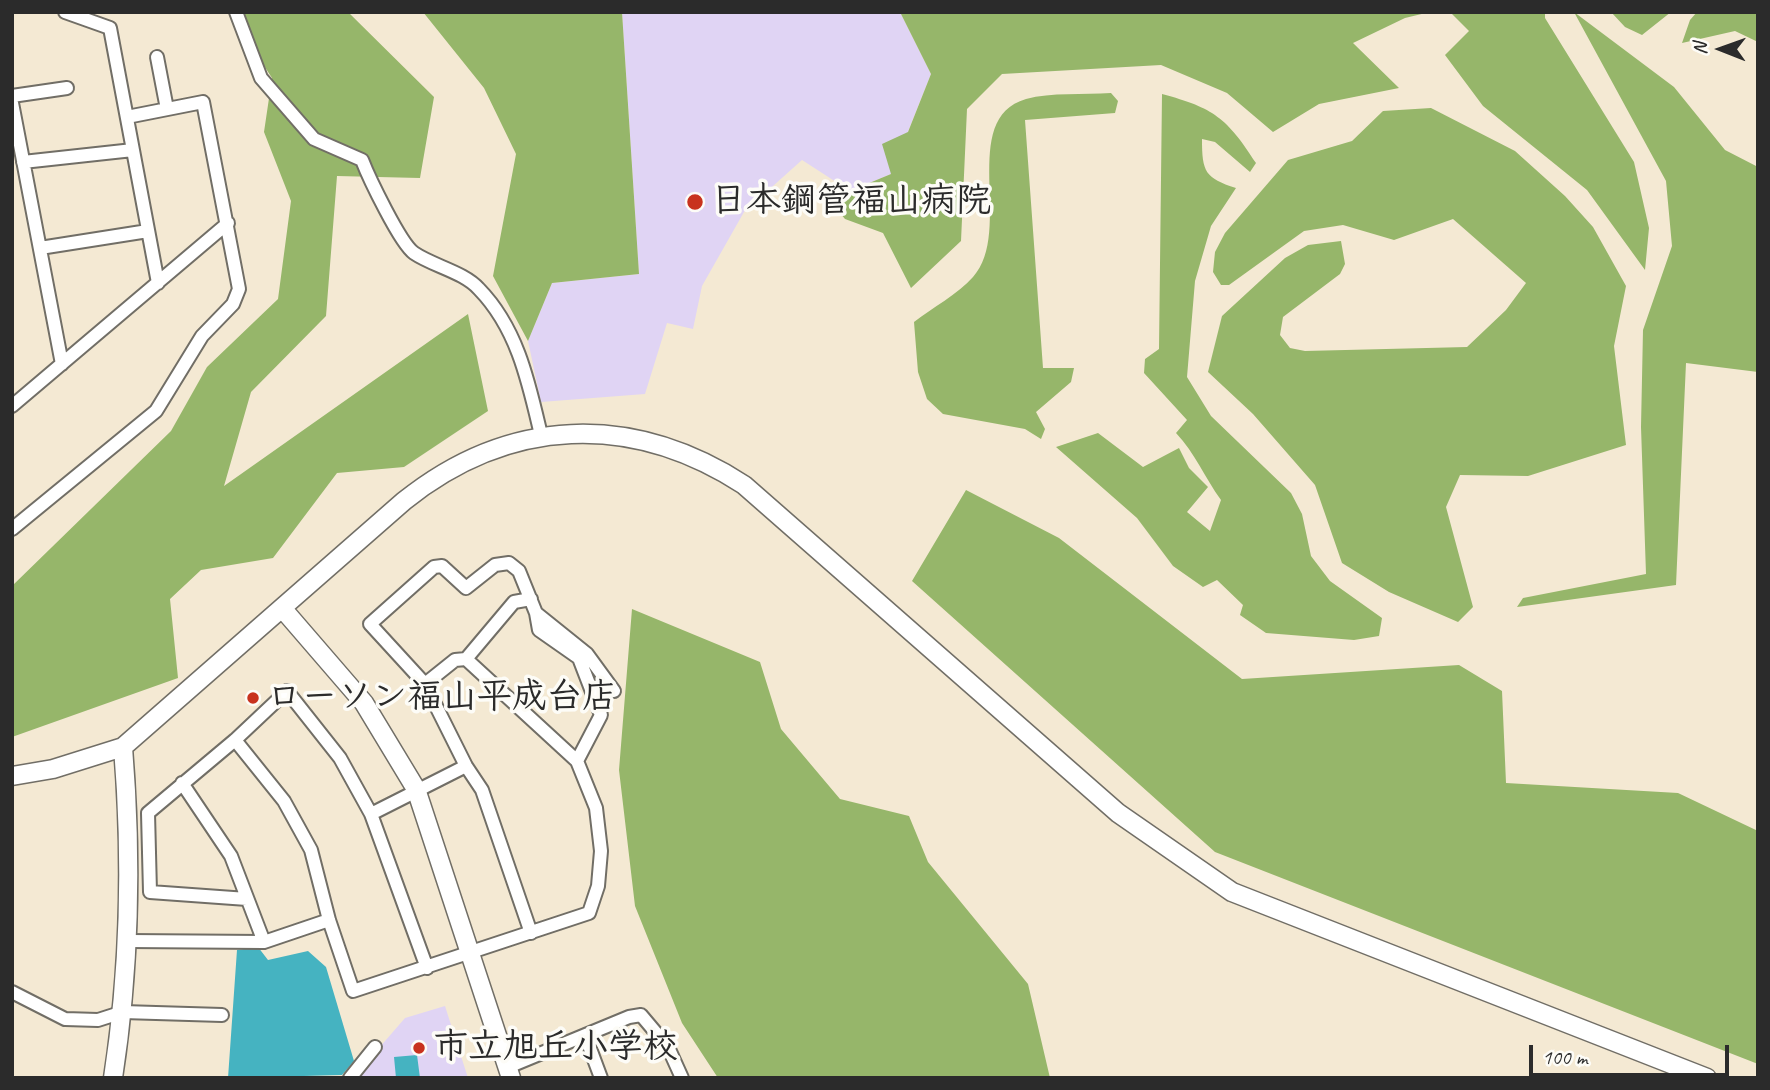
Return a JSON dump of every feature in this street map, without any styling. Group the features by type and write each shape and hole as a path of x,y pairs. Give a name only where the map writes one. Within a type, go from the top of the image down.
{"street":[{"path":"65,12 110,28 158,283"},
{"path":"236,12 261,78 314,139 362,160 374,190 411,251 478,288 513,337 528,381 541,435"},
{"path":"157,57 167,109"},
{"path":"12,96 67,88"},
{"path":"12,529 156,411 202,336 233,304 239,289 203,102 127,117"},
{"path":"12,103 20,170 40,248 62,364"},
{"path":"20,170 133,150"},
{"path":"12,406 228,223"},
{"path":"40,248 148,231"},
{"path":"12,776 53,769 123,747 427,482 491,448 541,435 578,433 648,443 716,467 744,485 1118,813 1232,892 1707,1078"},
{"path":"531,933 482,790 466,766 425,684 370,624 434,567 442,566 466,588 495,565 509,563 519,571 536,612 539,630 579,658 601,715 577,761"},
{"path":"425,684 455,660 466,659 514,602 531,599"},
{"path":"282,608 364,702 416,789 509,1072 585,1035 642,1015 668,1047 682,1078"},
{"path":"536,612 587,653 614,691"},
{"path":"235,740 284,801 311,850 329,920 354,991 589,913 598,886 601,851 596,808 577,761 466,659"},
{"path":"247,899 149,892 148,813 235,740 287,691 340,758 371,814 427,968"},
{"path":"113,1078 123,1012 128,941 123,747"},
{"path":"371,814 466,766"},
{"path":"182,783 231,856 264,942"},
{"path":"128,941 264,942 329,920"},
{"path":"12,992 65,1019 98,1020 123,1012 222,1016"},
{"path":"585,1035 601,1078"},
{"path":"350,1078 375,1047"}],"shaded area":[{"name":"日本鋼管福山病院","path":"622,12 900,12 931,74 891,174 850,191 802,160 744,212 702,286 693,329 667,323 645,394 541,402 528,341 552,283 639,274"},
{"name":"市立旭丘小学校","path":"445,1006 468,1078 353,1078 405,1018"}],"green space":[{"path":"229,12 348,12 434,97 420,178 337,176 326,316 251,392 224,486 468,314 488,411 404,467 337,473 273,558 201,570 170,599 178,678 12,737 12,586 171,431 207,367 278,299 291,201 264,132 272,78"},
{"path":"423,12 622,12 639,274 552,283 528,341 493,276 516,154 484,88"},
{"path":"900,12 1430,12 1405,18 1353,43 1399,88 1319,104 1273,132 1227,93 1161,65 1002,74 967,109 961,241 911,288 883,233 845,219 823,192 850,191 891,174 882,144 908,132 931,74"},
{"path":"1450,12 1545,12 1545,18 1634,162 1649,228 1645,270 1587,190 1483,106 1445,55 1469,31"},
{"path":"1574,12 1674,87 1725,150 1758,167 1758,372 1686,363 1676,585 1517,607 1523,598 1646,574 1641,427 1643,330 1672,246 1666,181"},
{"path":"1611,12 1671,12 1642,35 1625,27"},
{"path":"1697,12 1758,12 1758,42 1735,31 1682,43 1690,20"},
{"path":"1111,93 1118,101 1115,113 1025,120 1043,368 1074,368 1071,382 1036,412 1045,429 1041,439 1025,429 943,414 927,399 918,372 914,322 967,283 985,257 989,233 990,152 995,129 1006,111 1026,99"},
{"path":"1162,94 1195,104 1218,117 1236,135 1256,163 1250,172 1215,142 1202,139 1207,172 1218,181 1236,188 1211,226 1195,281 1187,377 1211,416 1291,493 1302,514 1311,556 1330,581 1382,618 1379,636 1354,640 1266,633 1240,615 1243,605 1217,580 1203,587 1173,566 1137,518 1056,447 1098,433 1143,467 1179,448 1189,468 1208,487 1187,512 1210,531 1221,500 1176,433 1187,420 1144,373 1145,359 1159,349"},
{"path":"1431,108 1515,151 1565,196 1593,227 1626,286 1614,346 1626,445 1528,476 1460,475 1446,507 1473,607 1458,622 1389,592 1342,563 1315,485 1253,414 1208,372 1222,316 1285,258 1308,245 1341,241 1345,264 1340,274 1283,317 1280,335 1290,348 1305,351 1467,347 1506,310 1526,283 1453,219 1394,240 1343,225 1304,231 1229,285 1221,285 1213,272 1215,252 1225,233 1288,160 1352,141 1383,111"},
{"path":"966,490 1059,538 1242,679 1459,665 1502,691 1506,783 1678,793 1758,831 1758,1064 1215,852 912,581"},
{"path":"632,609 760,662 781,729 840,799 909,816 928,862 1028,984 1050,1078 718,1078 682,1023 635,906 619,770"}],"water":[{"path":"258,947 268,960 308,951 326,967 354,1061 342,1075 228,1078 237,950"},
{"path":"417,1055 420,1078 396,1078 394,1057"}],"place":[{"name":"日本鋼管福山病院","path":"695,202"},
{"name":"ローソン福山平成台店","path":"253,698"},
{"name":"市立旭丘小学校","path":"419,1048"}]}
